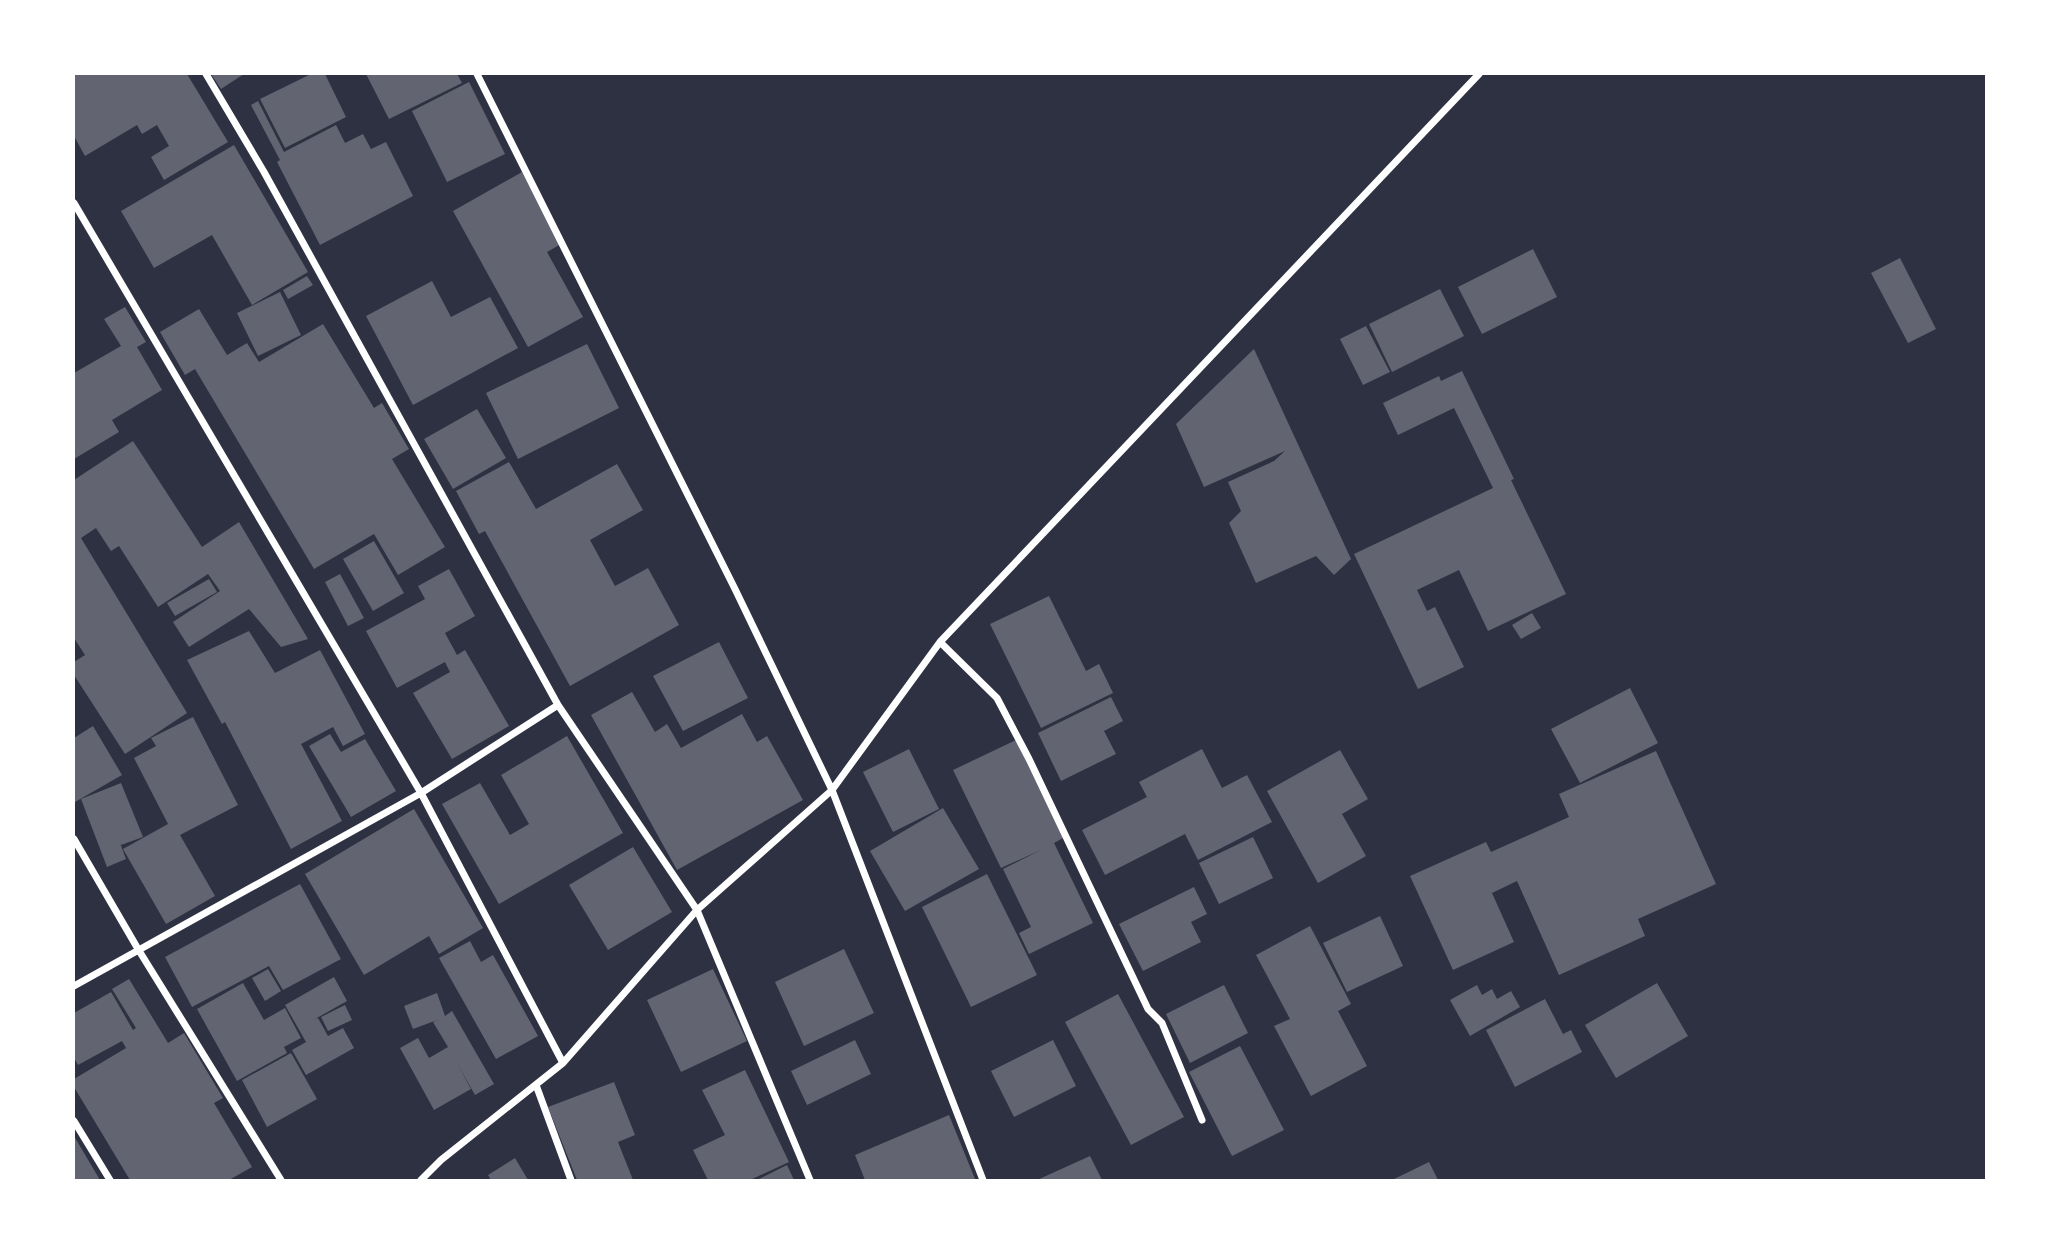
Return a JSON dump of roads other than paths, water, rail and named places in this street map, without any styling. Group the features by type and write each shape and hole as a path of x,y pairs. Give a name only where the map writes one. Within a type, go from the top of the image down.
{"street":[{"path":"206,74 271,184 558,705 697,909 810,1181"},
{"path":"477,74 832,790 983,1181"},
{"path":"421,1181 441,1160 563,1063 697,909 832,790 940,642 1479,74"},
{"path":"74,203 421,793 563,1063"},
{"path":"940,642 997,698 1029,759 1148,1009 1162,1023 1202,1119"},
{"path":"74,986 421,793 558,705"},
{"path":"74,839 138,949 281,1181"},
{"path":"536,1085 571,1181"},
{"path":"74,1121 110,1181"}]}
